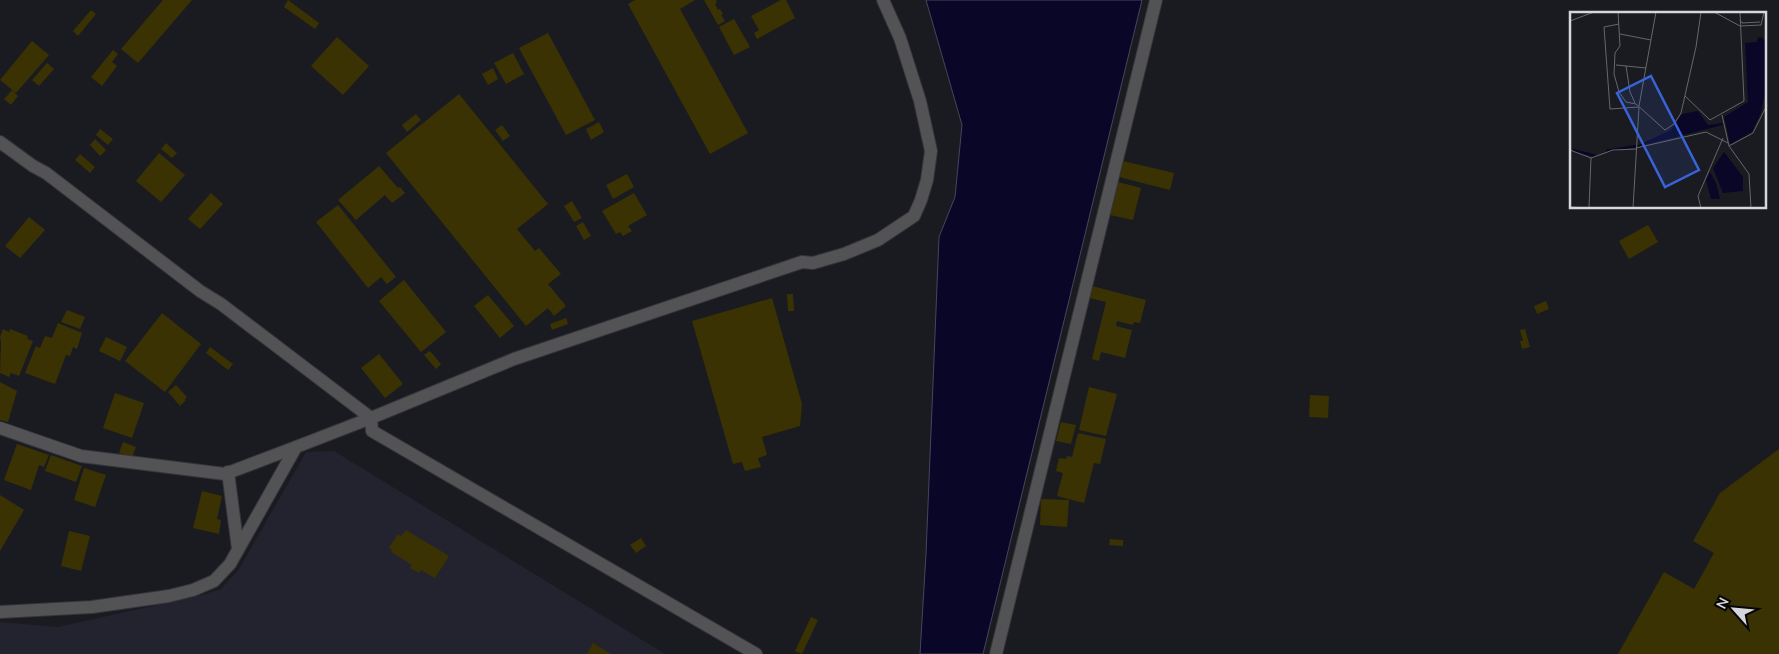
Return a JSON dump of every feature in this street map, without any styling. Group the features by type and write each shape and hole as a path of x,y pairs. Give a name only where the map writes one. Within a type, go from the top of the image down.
{"street":[{"path":"0,428 81,456 225,474 371,418 514,359 802,262 813,263 844,254 878,240 914,216 928,180 930,151 920,101 900,38 883,0"},
{"path":"996,654 1156,0"},
{"path":"0,142 46,173 200,291 221,304 371,418 372,431 756,654"},
{"path":"0,612 92,607 169,596 193,590 214,581 223,574 230,564 296,447"},
{"path":"228,472 238,550"}],"shaded area":[{"path":"926,0 1142,0 983,654 920,654 939,237 955,197 962,125"},
{"path":"334,451 665,654 0,654 0,622 58,627 202,595 221,589 239,569 306,452"}],"building":[{"path":"163,0 192,0 138,63 121,49"},
{"path":"288,0 319,23 315,29 284,7"},
{"path":"635,0 695,0 680,9 748,133 710,154 628,4"},
{"path":"704,0 716,0 715,4 723,14 721,15 725,21 718,25"},
{"path":"781,0 786,0 795,18 757,39 754,33 759,30 751,16"},
{"path":"91,10 96,14 78,36 73,31"},
{"path":"734,19 750,47 734,55 719,27"},
{"path":"548,33 595,120 566,135 519,48"},
{"path":"337,37 369,66 343,95 311,66"},
{"path":"32,41 49,55 16,93 0,80"},
{"path":"113,50 118,54 112,62 117,66 102,86 91,77"},
{"path":"513,53 524,74 506,84 494,63"},
{"path":"47,63 54,69 39,86 32,80"},
{"path":"493,68 498,79 488,85 482,74"},
{"path":"12,90 18,96 11,105 4,99"},
{"path":"459,94 548,204 517,229 535,251 539,248 561,274 548,284 566,306 554,316 548,308 526,326 386,153"},
{"path":"416,114 421,120 407,132 402,125"},
{"path":"599,122 604,132 591,140 586,129"},
{"path":"502,125 510,136 503,141 495,130"},
{"path":"100,129 113,139 108,145 96,135"},
{"path":"95,139 106,150 100,156 90,145"},
{"path":"166,143 177,153 172,158 161,149"},
{"path":"159,153 185,175 161,202 136,181"},
{"path":"80,154 95,167 90,173 75,160"},
{"path":"1123,161 1174,173 1170,190 1119,177"},
{"path":"379,166 398,188 400,187 405,193 392,203 385,195 356,220 338,200"},
{"path":"627,174 634,187 613,199 606,185"},
{"path":"1118,182 1141,188 1133,220 1110,215"},
{"path":"211,193 223,204 200,229 188,219"},
{"path":"634,193 647,215 628,226 632,231 623,236 620,232 616,234 602,211"},
{"path":"572,201 582,218 574,222 564,206"},
{"path":"338,205 396,277 387,284 381,277 368,288 316,222"},
{"path":"29,217 45,230 20,258 5,246"},
{"path":"583,222 591,236 584,240 576,226"},
{"path":"1648,225 1658,242 1629,259 1619,241"},
{"path":"404,280 446,332 421,352 379,301"},
{"path":"1092,286 1146,300 1140,323 1134,322 1133,325 1117,321 1116,326 1132,330 1125,358 1101,352 1099,361 1092,359 1106,302 1089,298"},
{"path":"787,294 793,294 794,311 788,311"},
{"path":"488,295 514,326 500,338 474,306"},
{"path":"772,298 802,404 800,426 762,437 767,455 758,458 761,467 745,471 742,462 733,464 692,321"},
{"path":"1546,301 1549,309 1537,314 1534,306"},
{"path":"67,310 85,317 80,329 61,322"},
{"path":"162,313 201,344 165,392 125,361"},
{"path":"566,318 568,324 552,330 550,324"},
{"path":"58,323 82,333 77,349 73,347 70,356 66,355 55,384 25,373 36,346 40,348 45,336 52,338"},
{"path":"3,329 9,332 10,329 28,336 27,339 33,341 19,376 11,373 9,377 0,373 0,337"},
{"path":"1525,329 1530,347 1522,349 1520,341 1523,341 1520,330"},
{"path":"106,337 127,347 120,361 99,351"},
{"path":"210,347 233,364 228,370 206,353"},
{"path":"430,351 441,364 436,369 424,355"},
{"path":"379,354 403,384 385,398 361,368"},
{"path":"0,382 17,391 8,422 0,420"},
{"path":"176,385 187,397 180,406 168,392"},
{"path":"1089,387 1117,394 1106,436 1079,430"},
{"path":"115,393 144,403 132,438 103,428"},
{"path":"1310,395 1329,396 1328,418 1309,417"},
{"path":"1061,422 1076,425 1071,444 1056,441"},
{"path":"1078,433 1106,439 1100,464 1094,463 1084,503 1057,496 1063,473 1056,471 1059,458 1066,459 1067,456 1072,457"},
{"path":"123,442 136,447 132,457 119,453"},
{"path":"17,444 49,455 44,467 39,465 31,490 4,480"},
{"path":"1779,449 1779,654 1618,654 1664,572 1694,589 1714,553 1693,541 1720,493"},
{"path":"51,455 82,466 76,482 45,471"},
{"path":"84,468 106,475 95,507 74,500"},
{"path":"202,491 222,496 217,519 221,520 219,534 193,528"},
{"path":"0,495 24,510 0,551"},
{"path":"1041,499 1069,500 1067,527 1040,525"},
{"path":"406,530 449,556 435,578 421,570 419,573 410,568 412,565 391,552 392,550 389,548 398,534 401,536"},
{"path":"69,531 90,536 81,571 61,566"},
{"path":"641,538 646,546 636,553 630,545"},
{"path":"1110,539 1123,540 1123,546 1109,545"},
{"path":"811,617 818,620 802,654 795,651"},
{"path":"593,643 611,654 587,654"}]}
